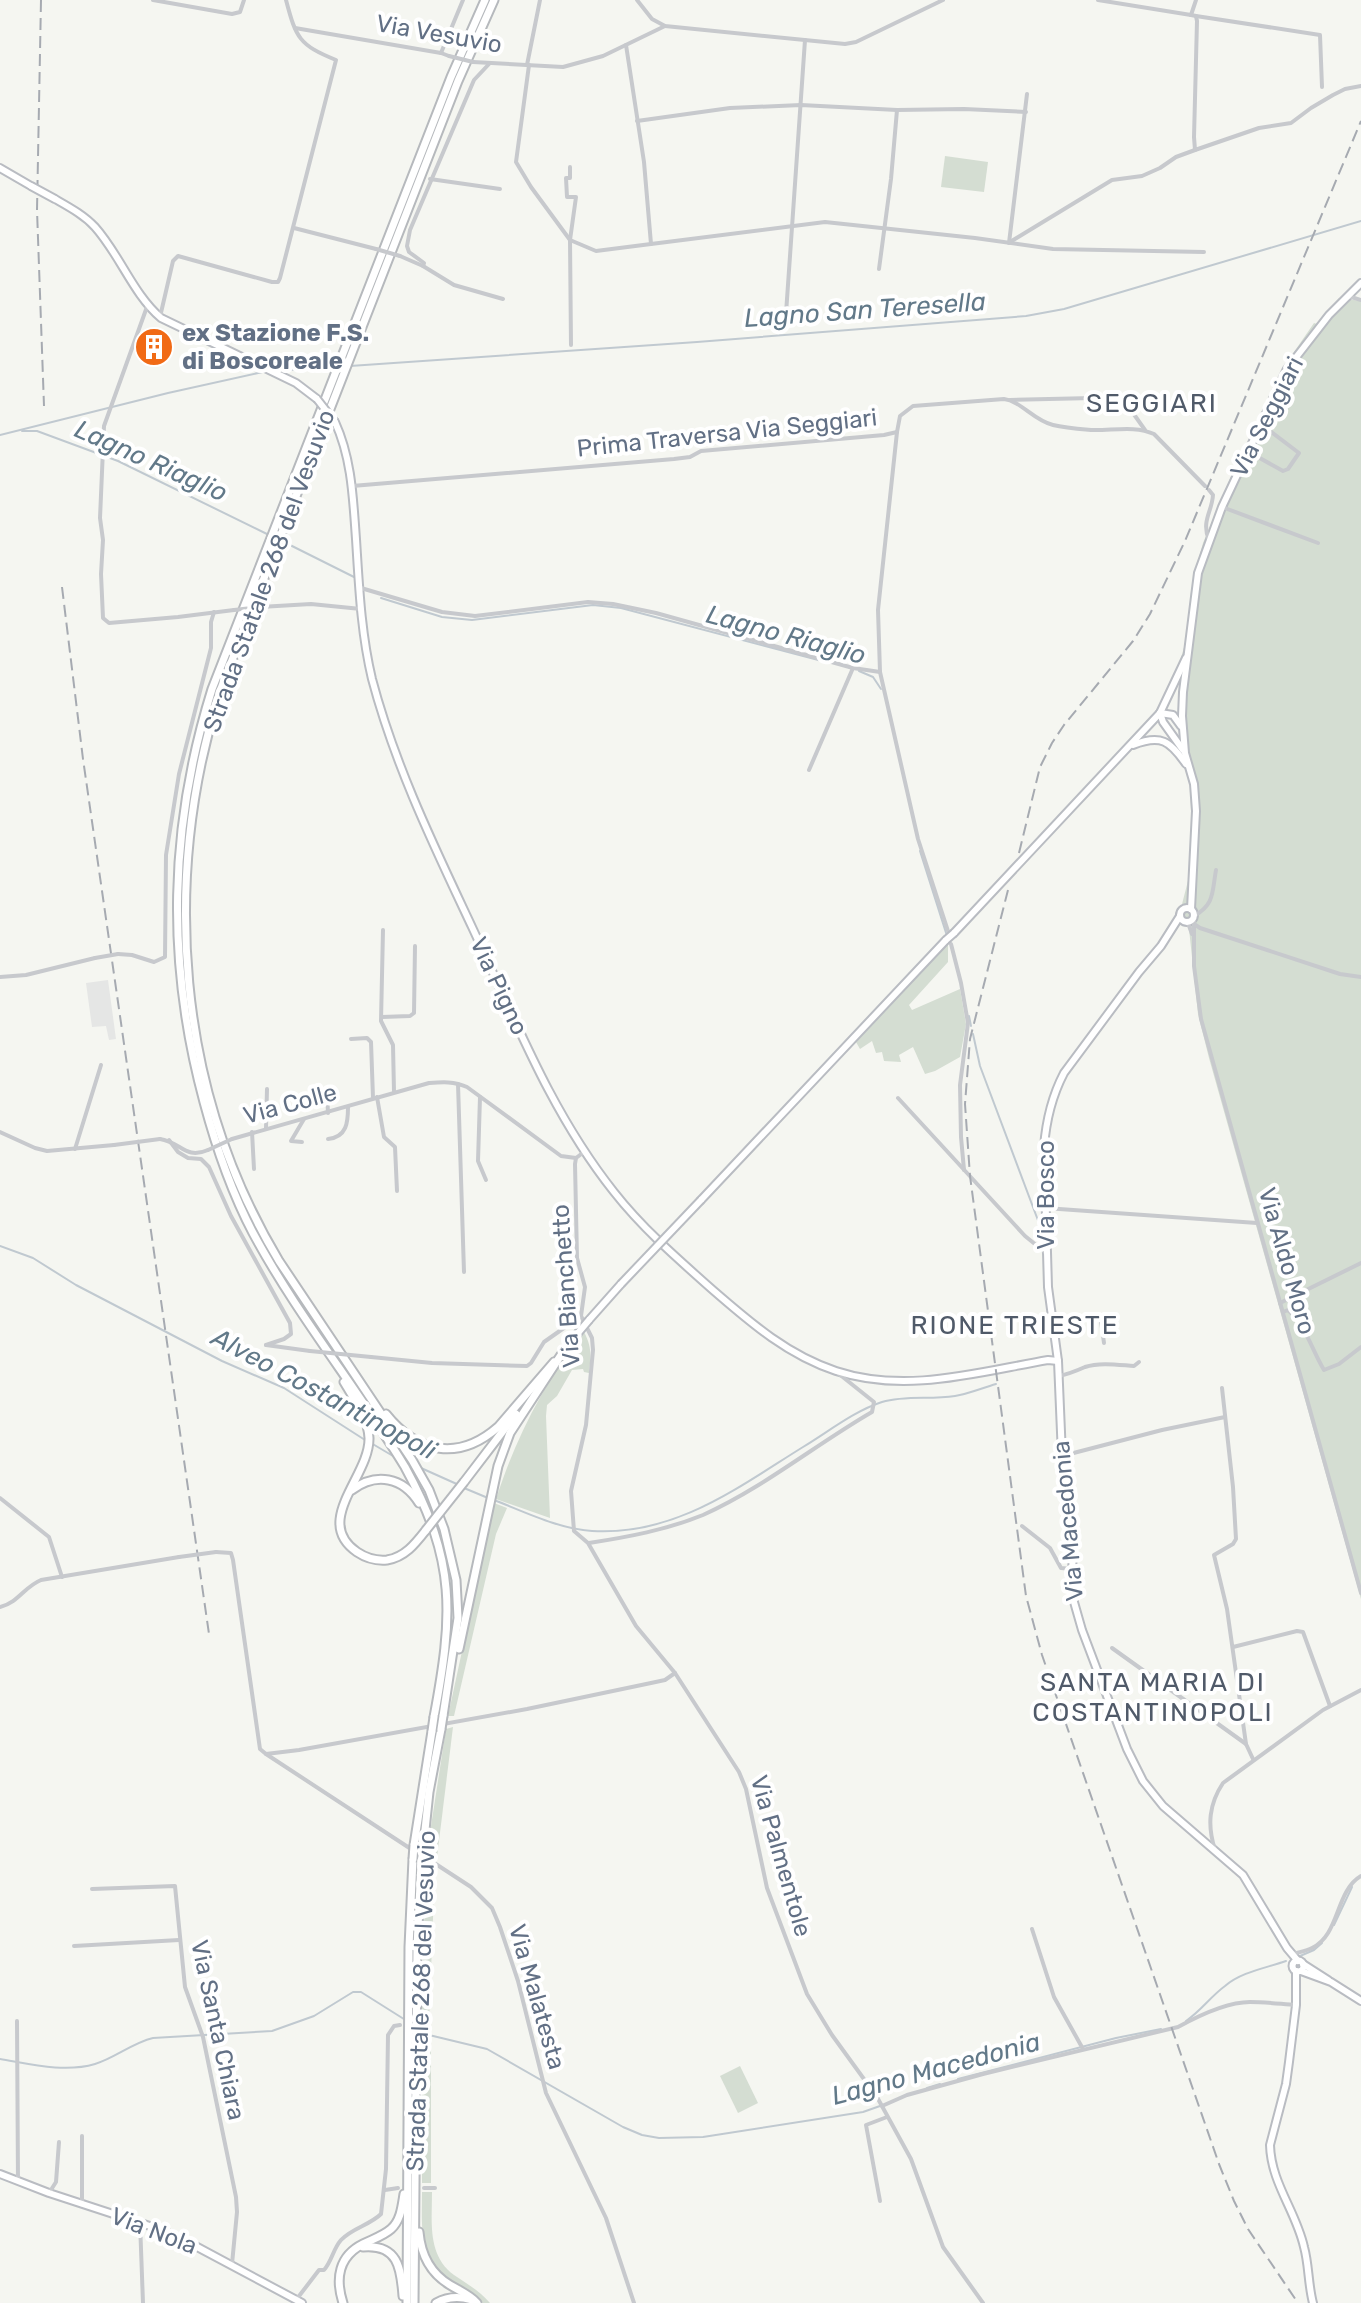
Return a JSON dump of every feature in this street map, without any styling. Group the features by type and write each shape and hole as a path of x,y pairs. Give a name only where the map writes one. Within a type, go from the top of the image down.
{"highway":[{"name":"Strada Statale 268 del Vesuvio","path":"439,1716 447,1635 446,1582 435,1532 405,1467 284,1285 253,1232 229,1181 192,1055 179,969 177,875 182,821 195,747 222,660 451,77 485,0"},
{"name":"Strada Statale 268 del Vesuvio","path":"414,2303 413,2015 417,1861 436,1730 450,1678 458,1618 454,1570 444,1529 421,1476 279,1261 253,1214 229,1158 207,1084 196,1029 186,958 185,874 192,808 212,717 235,649 453,94 494,0"},
{"path":"324,1330 392,1421 416,1441 435,1448 469,1445 489,1435 561,1355"},
{"path":"325,1346 361,1412 369,1436 363,1466 341,1510 342,1531 360,1554 378,1560 397,1557 413,1546 561,1355"},
{"path":"450,1678 460,1646 498,1466 510,1433 561,1355"},
{"path":"348,1494 361,1484 378,1478 404,1485 417,1498 426,1517 446,1582"},
{"name":"Strada Statale 268 del Vesuvio","path":"406,2303 413,2038"},
{"path":"341,2300 341,2267 346,2257 357,2247 384,2234 398,2220 404,2195 409,2124"},
{"path":"415,2182 421,2247 425,2259 441,2279 476,2302"},
{"path":"357,2247 383,2248 393,2256 401,2271 406,2303"},
{"path":"436,2303 458,2297 476,2302"}],"main road":[{"name":"Via Pigno","path":"0,168 83,216 95,227 160,317 306,390 335,422 349,460 364,637 372,678 401,770 554,1103 584,1152 638,1220 673,1255 763,1333 785,1348 838,1372 903,1383 1058,1361"},
{"name":"Via Seggiari","path":"1216,522 1287,369 1329,315 1361,283"},
{"name":"Via Bosco","path":"1058,1361 1046,1253 1045,1130 1064,1073 1175,926 1189,917 1196,811 1194,784 1182,730 1183,692 1198,573 1216,522"},
{"name":"Via Bosco","path":"1185,753 1160,713 1189,651"},
{"path":"561,1355 621,1284 949,942 951,932 1160,713 1173,715 1182,730"},
{"path":"1130,746 1160,739 1170,744 1190,769"},
{"name":"Via Macedonia","path":"1058,1361 1062,1456 1073,1534 1074,1602 1132,1761 1155,1798 1243,1875 1298,1966"},
{"name":"Via Macedonia","path":"1287,1948 1298,1966 1296,2005 1286,2084 1270,2152 1275,2178 1305,2247 1313,2303"},
{"path":"1298,1966 1325,1976 1361,2001"},
{"name":"Via Nola","path":"0,2174 186,2241 299,2302"}],"street":[{"path":"153,0 232,14 240,12 244,0"},
{"path":"160,317 173,261 178,256 278,282 336,60 305,44 295,28 286,0"},
{"path":"441,53 463,0"},
{"path":"540,0 516,162 570,240 596,251 825,222 1053,249 1204,252"},
{"path":"637,0 652,19 665,26 845,44 856,42 943,0"},
{"path":"1098,0 1320,35 1322,87"},
{"path":"1195,150 1196,0"},
{"name":"Via Vesuvio","path":"295,28 441,53 473,62 563,67 603,56 665,26"},
{"path":"785,328 805,40"},
{"path":"626,45 644,162 651,244"},
{"path":"423,266 407,246 416,213 474,80 489,64"},
{"path":"1009,243 1112,180 1142,176 1195,150 1259,128 1291,123 1333,95 1361,86"},
{"path":"1009,243 1027,94"},
{"path":"637,121 730,108 801,105 1026,112"},
{"path":"879,269 897,110"},
{"path":"570,167 570,178 566,178 567,197 576,197 570,240 571,345"},
{"path":"430,179 500,189"},
{"path":"294,228 400,256 454,285 503,299"},
{"path":"1348,296 1361,300"},
{"path":"148,304 104,426 100,518 103,540 102,610 105,622 311,604 361,609"},
{"path":"1010,400 1093,398 1116,394 1121,396 1145,430"},
{"path":"1010,400 1033,417 1058,426 1091,430 1145,430 1154,434 1213,495 1204,528 1209,540"},
{"name":"Prima Traversa Via Seggiari","path":"352,486 674,459 711,450 884,435 897,432 900,416 913,406 1010,400"},
{"path":"1249,452 1283,471 1288,469 1299,453 1262,425"},
{"path":"897,432 878,610 880,672 918,839 951,932"},
{"path":"1222,507 1318,543"},
{"path":"1210,513 1216,522"},
{"path":"359,587 442,612 475,616 588,602 613,604 853,668 880,672"},
{"path":"0,977 26,975 118,954 154,962 165,957 166,855 179,774 211,648 214,612"},
{"path":"809,770 853,668"},
{"path":"1216,870 1208,907 1189,917 1200,928 1340,974 1361,977"},
{"name":"Via Aldo Moro","path":"1189,917 1201,1019 1361,1593"},
{"path":"1193,933 1200,928"},
{"path":"383,930 382,1026 393,1045 394,1093"},
{"path":"949,942 968,1023 960,1085 964,1170"},
{"path":"382,1017 410,1016 414,1013 415,946"},
{"path":"351,1039 367,1038 371,1042 375,1098 384,1137 395,1147 397,1191"},
{"path":"75,1149 101,1065"},
{"name":"Via Colle","path":"0,1132 40,1150 160,1139 169,1140 194,1154 252,1132 429,1083 458,1084"},
{"path":"458,1084 561,1156 576,1158 584,1152"},
{"path":"458,1084 464,1272"},
{"path":"266,1128 267,1089"},
{"path":"327,1093 328,1113"},
{"path":"480,1097 478,1161 486,1180"},
{"path":"898,1098 1025,1236 1046,1253"},
{"path":"328,1139 345,1130 348,1107"},
{"path":"302,1142 291,1141 304,1119"},
{"path":"252,1132 254,1169"},
{"path":"169,1140 178,1152 188,1158 201,1159 209,1167 231,1216 290,1323 292,1328 288,1337 266,1345 432,1363 526,1367 544,1342 581,1316"},
{"name":"Via Bianchetto","path":"576,1158 577,1258 585,1287 581,1316 592,1338 593,1350 586,1425 571,1491 572,1523 574,1531 588,1543 636,1626 675,1673"},
{"path":"1045,1208 1257,1223"},
{"path":"1280,1303 1361,1263"},
{"path":"1283,1312 1288,1310 1293,1314 1324,1370 1339,1364 1361,1347"},
{"path":"1054,1324 1095,1317 1101,1321 1104,1343"},
{"path":"1059,1376 1075,1373 1087,1366 1134,1366 1139,1362"},
{"name":"Via Pigno","path":"838,1372 880,1407"},
{"path":"1222,1388 1236,1539 1214,1555 1227,1609 1246,1744 1253,1759"},
{"path":"588,1543 655,1531 722,1506 872,1412 874,1402"},
{"path":"1062,1456 1225,1417"},
{"path":"0,1498 49,1537 62,1577"},
{"path":"1022,1526 1050,1548 1061,1568 1072,1569"},
{"path":"0,1607 16,1601 36,1582 179,1557 231,1553 260,1749 266,1754 527,1709 665,1680 675,1673"},
{"path":"1233,1647 1303,1632 1330,1706"},
{"path":"1112,1648 1246,1744"},
{"name":"Via Palmentole","path":"675,1673 743,1780 767,1888 807,1994 882,2106 911,2159 943,2247 983,2303"},
{"path":"1215,1850 1210,1810 1223,1783 1330,1706 1361,1690"},
{"name":"Via Malatesta","path":"266,1754 459,1879 492,1908 518,1981 546,2093 610,2226 634,2303"},
{"path":"1293,1954 1319,1943 1348,1888 1361,1876"},
{"name":"Via Santa Chiara","path":"92,1889 173,1885 185,1987 203,2037 236,2197 232,2264"},
{"path":"1032,1929 1054,1997 1083,2049"},
{"path":"74,1946 179,1940"},
{"path":"882,2106 923,2090 1178,2027 1203,2013 1246,2002 1296,2005"},
{"path":"17,2021 18,2181"},
{"path":"299,2302 319,2270 328,2266 338,2243 381,2214 385,2190 388,2035 394,2026 400,2025"},
{"path":"880,2201 866,2124 887,2117"},
{"path":"82,2136 82,2205"},
{"path":"49,2193 56,2182 59,2142"},
{"path":"385,2190 398,2188"},
{"path":"424,2188 435,2188"},
{"path":"140,2222 143,2303"}],"shaded area":[{"path":"945,156 988,162 984,192 941,187"},
{"path":"1339,298 1361,301 1361,1599 1209,1058 1198,1014 1189,929 1180,912 1191,869 1192,842 1190,779 1184,762 1180,661 1188,634 1196,568 1203,543 1232,474 1257,431 1285,365 1314,323 1317,324"},
{"path":"948,944 948,962 909,1005 912,1010 960,989 966,1024 960,1057 925,1074 913,1047 899,1055 901,1062 884,1061 882,1052 876,1053 872,1041 860,1049 856,1042"},
{"path":"108,980 116,1039 109,1040 106,1026 92,1027 86,983"},
{"path":"584,1332 590,1352 589,1373 583,1369 572,1370 557,1396 547,1405 550,1518 496,1499 532,1411"},
{"path":"494,1503 507,1508 496,1534 454,1716 448,1716"},
{"path":"453,1727 437,1857 427,1852 446,1729"},
{"path":"426,1860 435,1865 429,2025 421,2020"},
{"path":"422,2040 431,2047 431,2183 422,2183"},
{"path":"740,2066 758,2103 738,2113 720,2076"},
{"path":"422,2192 432,2192 433,2237 439,2258 454,2275 490,2303 483,2303 446,2280 430,2262 424,2239"}],"waterway":[{"name":"Lagno San Teresella","path":"350,366 1026,316 1064,309 1361,221"},
{"path":"278,371 335,366"},
{"path":"0,435 267,371"},
{"name":"Lagno Riaglio","path":"22,431 37,431 118,461 269,535"},
{"name":"Lagno Riaglio","path":"282,541 354,577"},
{"name":"Lagno Riaglio","path":"381,598 442,617 472,620 593,605 621,608 826,662"},
{"name":"Lagno Riaglio","path":"859,671 873,677 881,689"},
{"name":"Lagno Riaglio","path":"920,851 947,936"},
{"name":"Lagno Riaglio","path":"969,1016 971,1026"},
{"name":"Lagno Riaglio","path":"973,1034 980,1066 1042,1231"},
{"name":"Alveo Costantinopoli","path":"0,1246 33,1258 76,1285 222,1361 284,1388 365,1440"},
{"name":"Alveo Costantinopoli","path":"494,1500 580,1530 622,1531 651,1526 729,1493 841,1422 872,1406 900,1399 955,1396 996,1384"},
{"name":"Alveo Costantinopoli","path":"371,1443 393,1456"},
{"name":"Alveo Costantinopoli","path":"421,1468 459,1485"},
{"name":"Alveo Costantinopoli","path":"464,1488 488,1498"},
{"path":"1334,1925 1352,1887"},
{"path":"1300,1956 1322,1943"},
{"name":"Lagno Macedonia","path":"1186,2021 1231,1981 1286,1961"},
{"name":"Lagno Macedonia","path":"0,2059 48,2067 84,2067 153,2038 272,2031 314,2016 353,1992 361,1992 407,2021"},
{"name":"Lagno Macedonia","path":"420,2029 429,2035 487,2049 623,2127 659,2138 703,2137 863,2112 880,2106"},
{"name":"Lagno Macedonia","path":"958,2079 1161,2029"},
{"name":"Lagno Macedonia","path":"927,2088 940,2084"}],"railway":[{"path":"41,0 37,210 44,406"},
{"path":"1019,853 1040,767 1052,743 1133,641 1150,614 1185,541 1361,121"},
{"path":"62,587 83,759 209,1634"},
{"path":"1008,890 970,1039 965,1104 970,1176 1026,1596 1042,1655 1219,2164 1248,2229 1298,2303"}],"place":[{"name":"ex Stazione F.S. di Boscoreale","path":"154,347"}],"district":[{"name":"SEGGIARI","path":"1152,403"},
{"name":"RIONE TRIESTE","path":"1015,1325"},
{"name":"SANTA MARIA DI COSTANTINOPOLI","path":"1153,1697"}]}
